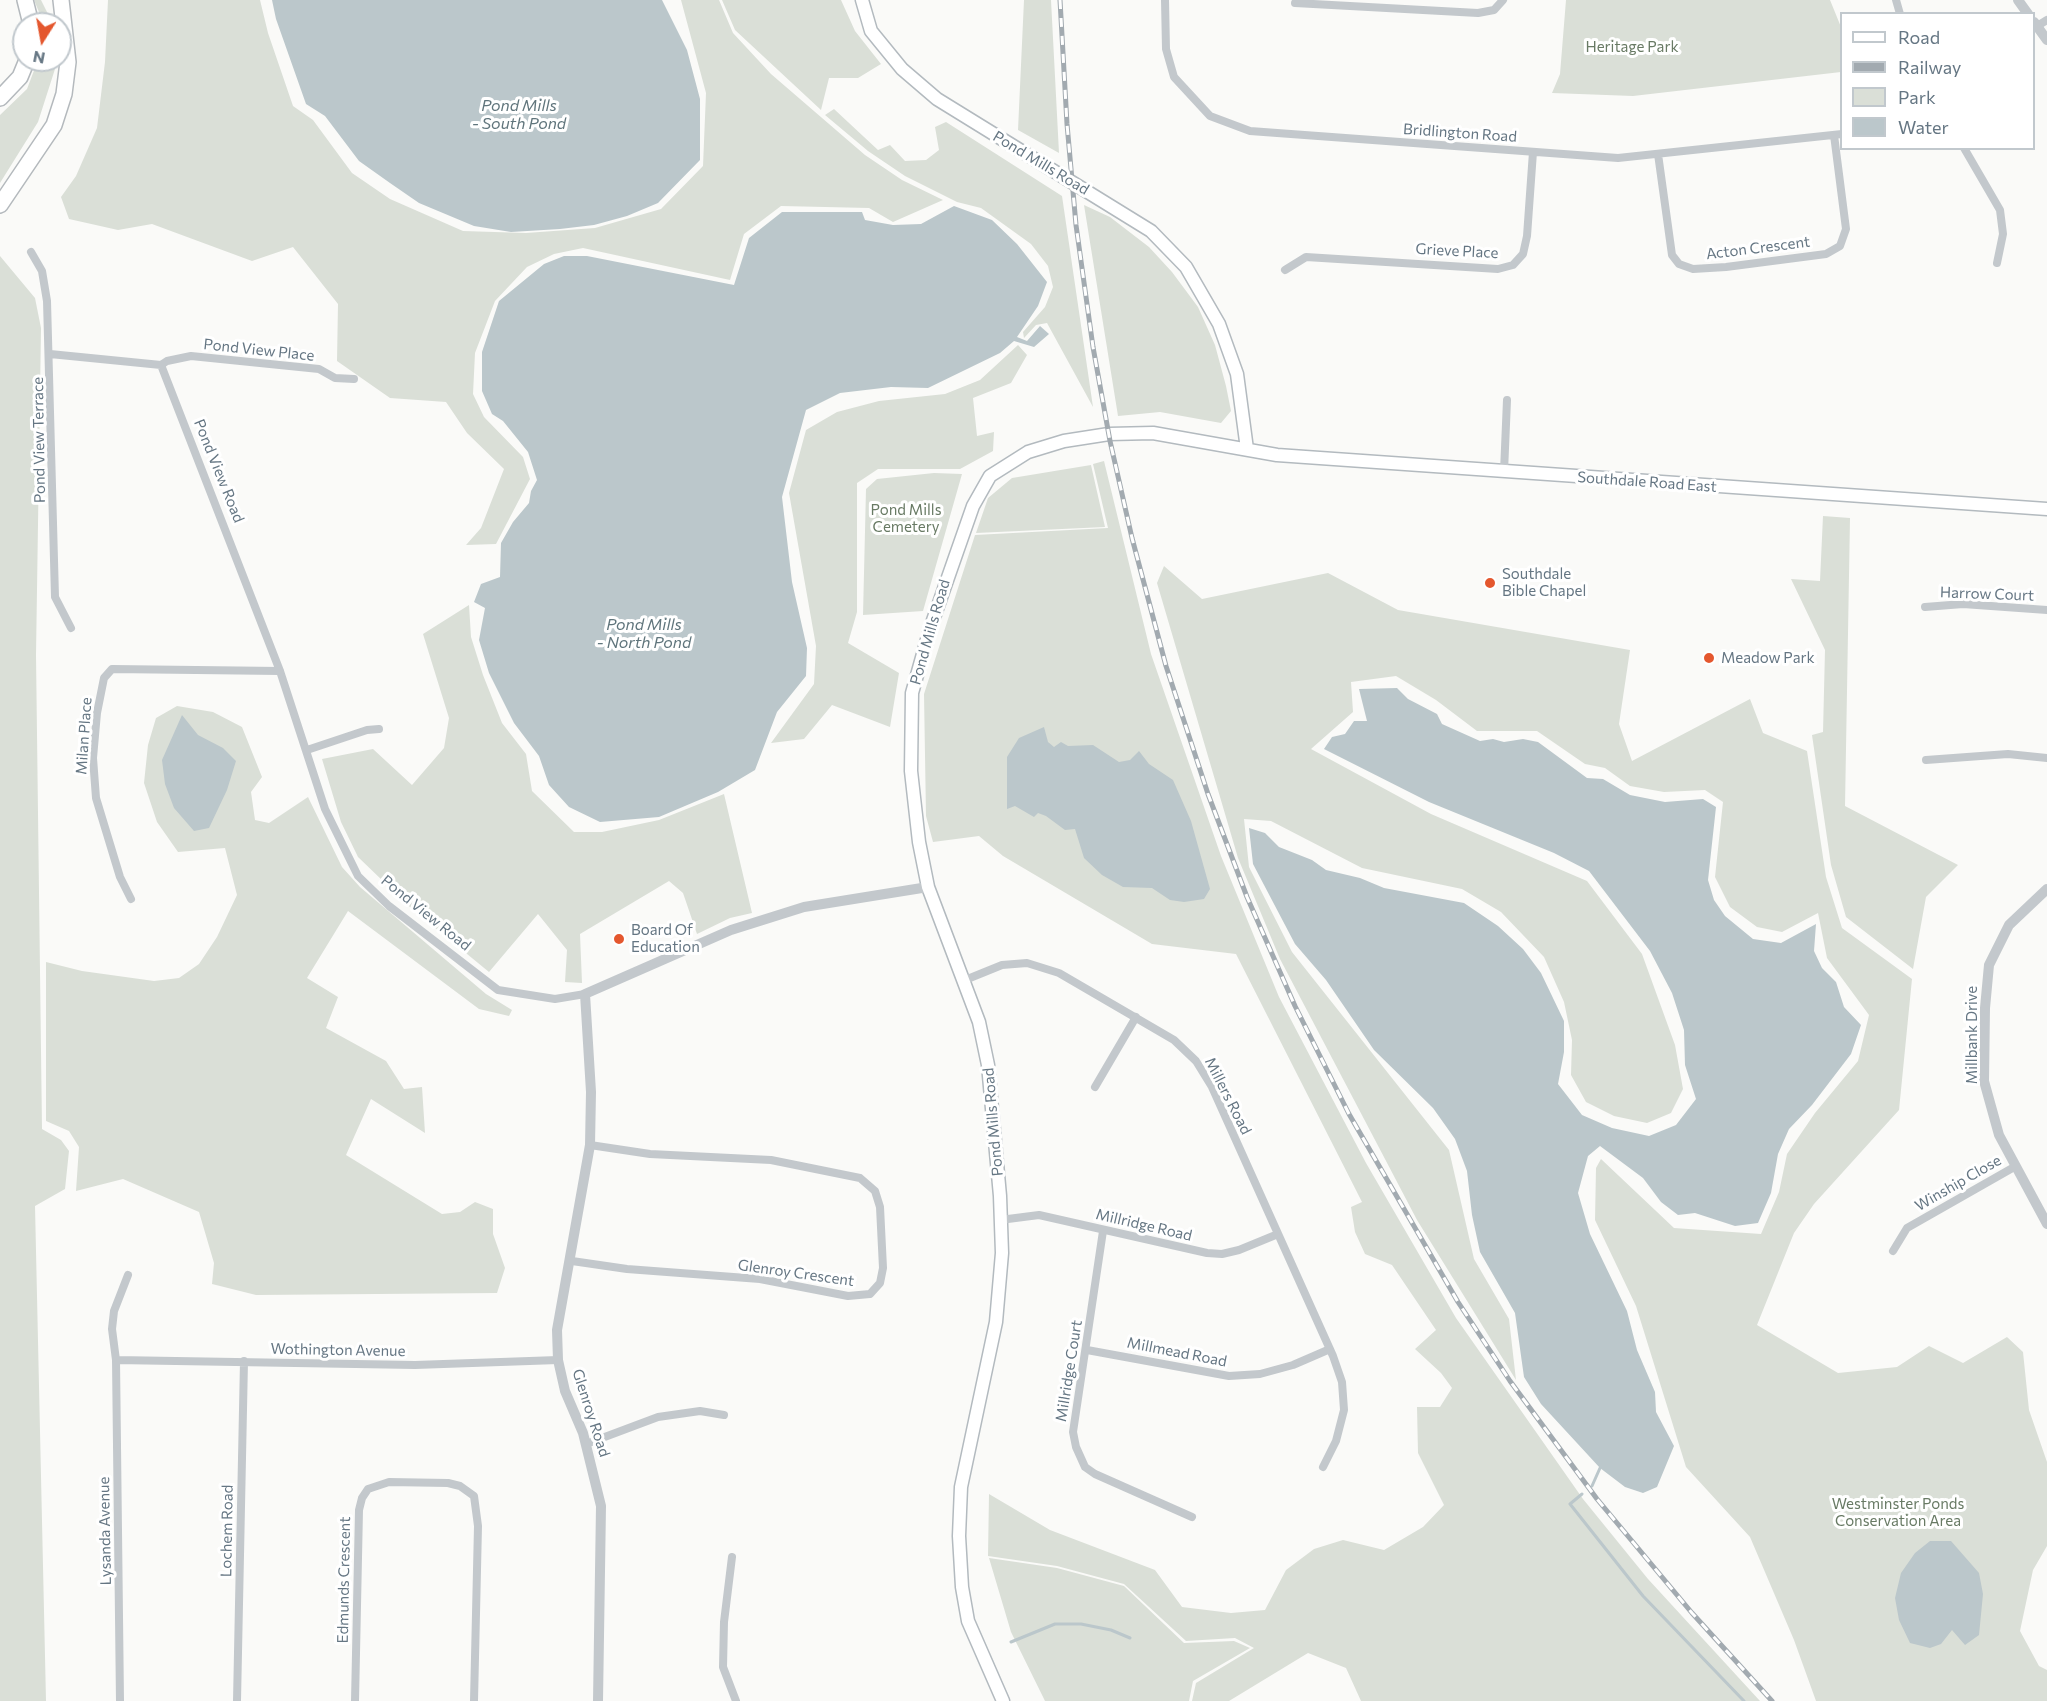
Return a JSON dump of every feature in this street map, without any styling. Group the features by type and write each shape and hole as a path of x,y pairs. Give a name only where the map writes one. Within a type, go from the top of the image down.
{"highway":[{"path":"0,98 22,72"},
{"path":"0,205 54,125 64,94 67,72"}],"main road":[{"name":"Pond Mills Road","path":"862,0 871,31 902,69 937,99 1151,231 1186,267 1219,324 1237,374 1247,448 1153,434 1109,434 1028,452 990,476 973,506 952,560 912,693 911,771 919,843 928,887 965,980 979,1022 988,1065 1002,1253 996,1322 961,1487 959,1536 962,1587 968,1621 1003,1701"},
{"name":"Southdale Road East","path":"1247,448 1277,455 2047,510"}],"street":[{"name":"Bridlington Road","path":"1165,0 1166,49 1174,77 1210,116 1229,126 1250,131 1618,158 1838,134"},
{"path":"1295,3 1478,13 1494,10 1503,0"},
{"path":"2047,20 2035,26 2047,40"},
{"name":"Acton Crescent","path":"1658,154 1672,255 1679,264 1693,269 1726,267 1826,254 1840,246 1846,229 1838,134"},
{"path":"1965,150 2000,210 2003,234 1997,263"},
{"name":"Grieve Place","path":"1285,270 1305,256 1498,268 1513,265 1523,254 1527,236 1533,152"},
{"name":"Pond View Terrace","path":"31,252 42,271 47,301 55,597 71,628"},
{"path":"50,354 161,365"},
{"name":"Pond View Place","path":"161,365 167,361 191,356 319,369 335,378 354,379"},
{"name":"Pond View Road","path":"161,365 280,671 326,809 358,876 389,906 498,990 555,999 585,994 731,930 804,907 928,887"},
{"path":"1504,472 1507,400"},
{"name":"Harrow Court","path":"1925,607 1964,604 2047,610"},
{"name":"Milan Place","path":"131,899 120,877 96,798 93,758 97,713 104,678 112,669 280,671"},
{"path":"308,750 367,730 379,729"},
{"path":"1926,760 2008,754 2047,758"},
{"name":"Millbank Drive","path":"2047,889 2009,925 1989,965 1985,1008 1984,1081 1999,1135 2047,1224"},
{"name":"Millers Road","path":"965,980 1002,965 1027,963 1059,973 1174,1040 1196,1060 1212,1087 1330,1348 1342,1382 1344,1410 1336,1441 1323,1467"},
{"name":"Glenroy Road","path":"585,994 591,1092 590,1145 577,1212 572,1261 557,1330 558,1360 565,1391 586,1444 601,1506 597,1638 598,1701"},
{"path":"1095,1087 1136,1017"},
{"name":"Glenroy Crescent","path":"572,1261 627,1269 760,1279 848,1296 870,1294 880,1283 883,1268 880,1207 875,1191 860,1178 771,1160 650,1154 590,1145"},
{"name":"Winship Close","path":"1893,1251 1907,1228 2016,1166"},
{"name":"Millridge Road","path":"1000,1220 1039,1215 1103,1231 1207,1253 1222,1254 1278,1234"},
{"name":"Millridge Court","path":"1103,1231 1073,1432 1080,1460 1095,1474 1192,1517"},
{"name":"Lysanda Avenue","path":"120,1701 116,1360 112,1329 114,1311 128,1275"},
{"name":"Millmead Road","path":"1087,1350 1229,1376 1260,1374 1293,1365 1330,1348"},
{"name":"Wothington Avenue","path":"116,1360 415,1365 558,1360"},
{"name":"Lochem Road","path":"237,1701 244,1361"},
{"path":"586,1444 658,1417 700,1410 724,1415"},
{"name":"Edmunds Crescent","path":"355,1701 359,1510 362,1498 368,1490 389,1482 448,1483 460,1486 474,1496 478,1526 474,1701"},
{"path":"732,1557 724,1622 723,1667 736,1701"}],"green space":[{"path":"34,0 41,0 47,12 39,12"},
{"path":"108,0 260,0 268,33 293,106 313,120 352,173 390,199 463,231 526,233 595,228 661,209 703,166 706,93 681,0 719,0 733,33 771,74 865,155 902,180 943,200 893,222 869,208 781,206 744,234 730,280 583,248 554,254 527,267 495,301 475,353 473,394 484,417 523,457 530,479 496,544 466,545 481,528 504,469 467,433 446,402 390,398 337,361 338,304 293,247 252,261 152,224 118,230 69,219 61,197 76,176 97,128 105,62"},
{"path":"722,0 841,0 855,31 881,64 858,78 829,78 821,110 735,30"},
{"path":"1024,0 1051,0 1059,153 1018,130"},
{"name":"Heritage Park","path":"1566,0 1830,0 1840,25 1840,72 1633,96 1552,93 1560,74"},
{"path":"33,72 54,72 38,122 0,183 0,115 27,89"},
{"path":"834,109 878,150 890,145 905,161 926,160 939,150 935,127 946,122 1062,196 1093,407 1047,323 1036,325 1024,338 1023,332 1045,307 1053,287 1048,266 1031,244 981,208 957,202 905,176 868,151 825,115"},
{"path":"1084,205 1110,217 1149,247 1172,272 1198,307 1215,345 1231,411 1221,423 1160,412 1118,416"},
{"path":"0,256 35,298 41,328 36,655 42,1129 61,1140 69,1151 65,1189 35,1206 46,1701 0,1701"},
{"path":"1018,345 1027,355 1011,383 973,398 977,436 994,432 993,451 960,469 878,469 857,483 857,612 848,643 899,673 890,727 832,705 804,739 771,743 814,684 816,646 789,493 806,430 837,412 879,401 945,394 980,380"},
{"path":"1104,461 1151,654 1221,856 1279,997 1366,1163 1456,1318 1583,1499 1648,1579 1760,1701 1361,1701 1346,1668 1308,1653 1229,1701 1192,1701 1196,1683 1254,1648 1235,1638 1186,1641 1124,1584 1057,1566 988,1556 989,1494 1050,1530 1155,1570 1182,1607 1231,1613 1265,1610 1286,1570 1314,1549 1343,1540 1384,1550 1423,1527 1444,1505 1418,1453 1417,1407 1440,1407 1452,1388 1441,1373 1415,1349 1436,1330 1392,1265 1365,1254 1355,1232 1351,1207 1362,1202 1236,954 1152,944 1003,856 979,836 933,842 926,816 924,694 975,535 1108,528 1093,464"},
{"name":"Pond Mills Cemetery","path":"1091,465 1105,527 976,533 988,498 1012,478"},
{"name":"Pond Mills Cemetery","path":"934,473 962,474 923,611 863,615 866,489 877,479"},
{"path":"1823,516 1850,518 1845,806 1958,865 1926,897 1913,969 1846,917 1831,865 1812,735 1823,732 1825,650 1791,579 1820,581"},
{"name":"Westminster Ponds Conservation Area","path":"1164,566 1202,599 1328,573 1398,610 1630,650 1619,724 1632,761 1750,699 1763,733 1807,751 1826,877 1842,928 1912,979 1899,1110 1814,1204 1794,1233 1757,1325 1838,1373 1897,1367 1929,1346 1963,1363 2007,1337 2023,1352 2029,1410 2047,1462 2047,1546 2033,1570 2020,1631 2039,1666 2047,1670 2047,1701 1816,1701 1794,1640 1750,1537 1686,1467 1636,1306 1595,1220 1596,1168 1601,1159 1674,1228 1761,1234 1779,1192 1787,1154 1815,1113 1858,1061 1869,1015 1827,958 1818,913 1782,932 1757,927 1730,907 1715,877 1723,802 1705,790 1664,792 1630,786 1605,768 1585,764 1537,731 1477,731 1436,700 1396,676 1351,682 1353,712 1311,749 1431,814 1587,881 1642,954 1675,1045 1683,1089 1671,1113 1647,1123 1614,1116 1586,1102 1571,1075 1572,1040 1564,1002 1544,957 1501,912 1462,889 1362,868 1271,821 1244,819 1249,867 1292,952 1449,1150 1474,1259 1509,1319 1516,1380 1417,1220 1280,959 1238,858 1157,583"},
{"path":"469,605 471,637 483,675 502,723 526,754 532,791 574,832 602,832 659,820 724,794 752,913 730,918 697,934 683,893 669,881 580,934 582,983 565,982 567,950 538,914 489,972 411,908 358,857 341,822 322,759 373,749 412,785 444,748 449,718 423,634"},
{"path":"177,706 213,712 242,727 262,777 251,792 255,820 269,823 308,797 342,867 360,887 486,994 512,1010 509,1016 479,1009 348,911 307,978 338,997 326,1028 386,1061 404,1089 422,1087 425,1133 371,1099 346,1155 442,1214 460,1212 475,1202 493,1209 493,1234 505,1268 497,1293 256,1295 212,1284 214,1263 199,1212 123,1179 76,1191 79,1147 69,1131 46,1121 46,962 82,971 154,981 179,978 199,964 217,937 237,895 225,848 178,852 157,822 144,783 148,745 156,718"},
{"path":"989,1558 1057,1568 1124,1586 1184,1643 1234,1641 1250,1648 1193,1681 1189,1701 1045,1701 1011,1632"}],"water":[{"name":"Pond Mills - South Pond","path":"272,0 662,0 687,50 700,99 700,160 658,203 627,216 594,225 560,229 511,232 474,226 419,203 359,161 325,116 306,104 276,19"},
{"name":"Pond Mills - North Pond","path":"954,206 992,220 1017,244 1047,282 1038,306 1017,337 1027,341 1040,326 1049,334 1034,347 1014,341 1000,353 928,388 891,387 840,393 806,410 782,497 792,582 807,648 806,676 777,712 755,770 718,792 659,817 600,822 569,807 549,785 539,756 514,723 489,673 479,640 485,608 474,602 481,584 500,577 501,543 513,522 529,503 531,491 537,480 528,452 503,421 492,414 482,391 482,352 499,301 544,264 564,256 587,256 734,285 749,238 782,212 862,212 865,220 893,225 921,224"},
{"path":"1397,688 1408,699 1437,714 1442,724 1480,741 1493,739 1504,742 1523,739 1538,742 1587,778 1603,779 1630,795 1665,802 1703,799 1716,807 1708,880 1714,900 1725,916 1753,939 1781,943 1816,924 1814,951 1822,968 1836,982 1844,1007 1861,1025 1851,1054 1812,1105 1789,1129 1778,1154 1771,1193 1758,1223 1735,1226 1695,1213 1678,1215 1661,1202 1643,1178 1600,1146 1588,1156 1578,1193 1590,1234 1627,1311 1637,1350 1655,1392 1656,1412 1674,1446 1657,1487 1643,1493 1625,1487 1600,1468 1541,1404 1524,1377 1515,1313 1480,1252 1472,1215 1467,1171 1455,1139 1433,1108 1374,1050 1326,980 1295,944 1253,864 1249,828 1265,833 1279,847 1312,860 1326,870 1360,878 1384,888 1464,903 1498,926 1523,949 1541,973 1564,1021 1564,1052 1558,1084 1582,1115 1612,1128 1649,1136 1676,1125 1696,1099 1685,1065 1684,1030 1672,993 1650,951 1589,871 1554,853 1429,802 1324,749 1332,737 1345,734 1354,721 1367,721 1359,689"},
{"path":"182,715 198,735 223,748 236,761 227,790 209,828 194,831 174,808 165,784 162,760"},
{"path":"1044,727 1048,742 1054,747 1061,742 1068,746 1093,745 1119,762 1130,760 1139,751 1149,764 1173,780 1191,821 1210,889 1204,899 1184,902 1170,900 1152,888 1123,887 1102,875 1084,858 1075,829 1065,830 1046,816 1038,813 1034,817 1015,806 1007,809 1007,757 1019,738"},
{"path":"1930,1541 1951,1541 1979,1573 1983,1594 1979,1635 1965,1645 1952,1630 1941,1644 1930,1648 1910,1643 1899,1620 1895,1598 1901,1573 1915,1553"}],"waterway":[{"path":"1592,1486 1600,1468"},
{"path":"1582,1494 1570,1504 1643,1596 1744,1701"},
{"path":"1011,1642 1055,1624 1081,1624 1111,1630 1130,1638"}],"railway":[{"path":"1060,0 1067,124 1076,225 1093,347 1110,441 1132,538 1166,666 1208,794 1247,897 1295,1006 1349,1114 1458,1302 1510,1381 1597,1499 1692,1613 1772,1701"}],"place":[{"name":"Southdale Bible Chapel","path":"1490,583"},
{"name":"Meadow Park","path":"1709,658"},
{"name":"Board Of Education","path":"619,939"}]}
